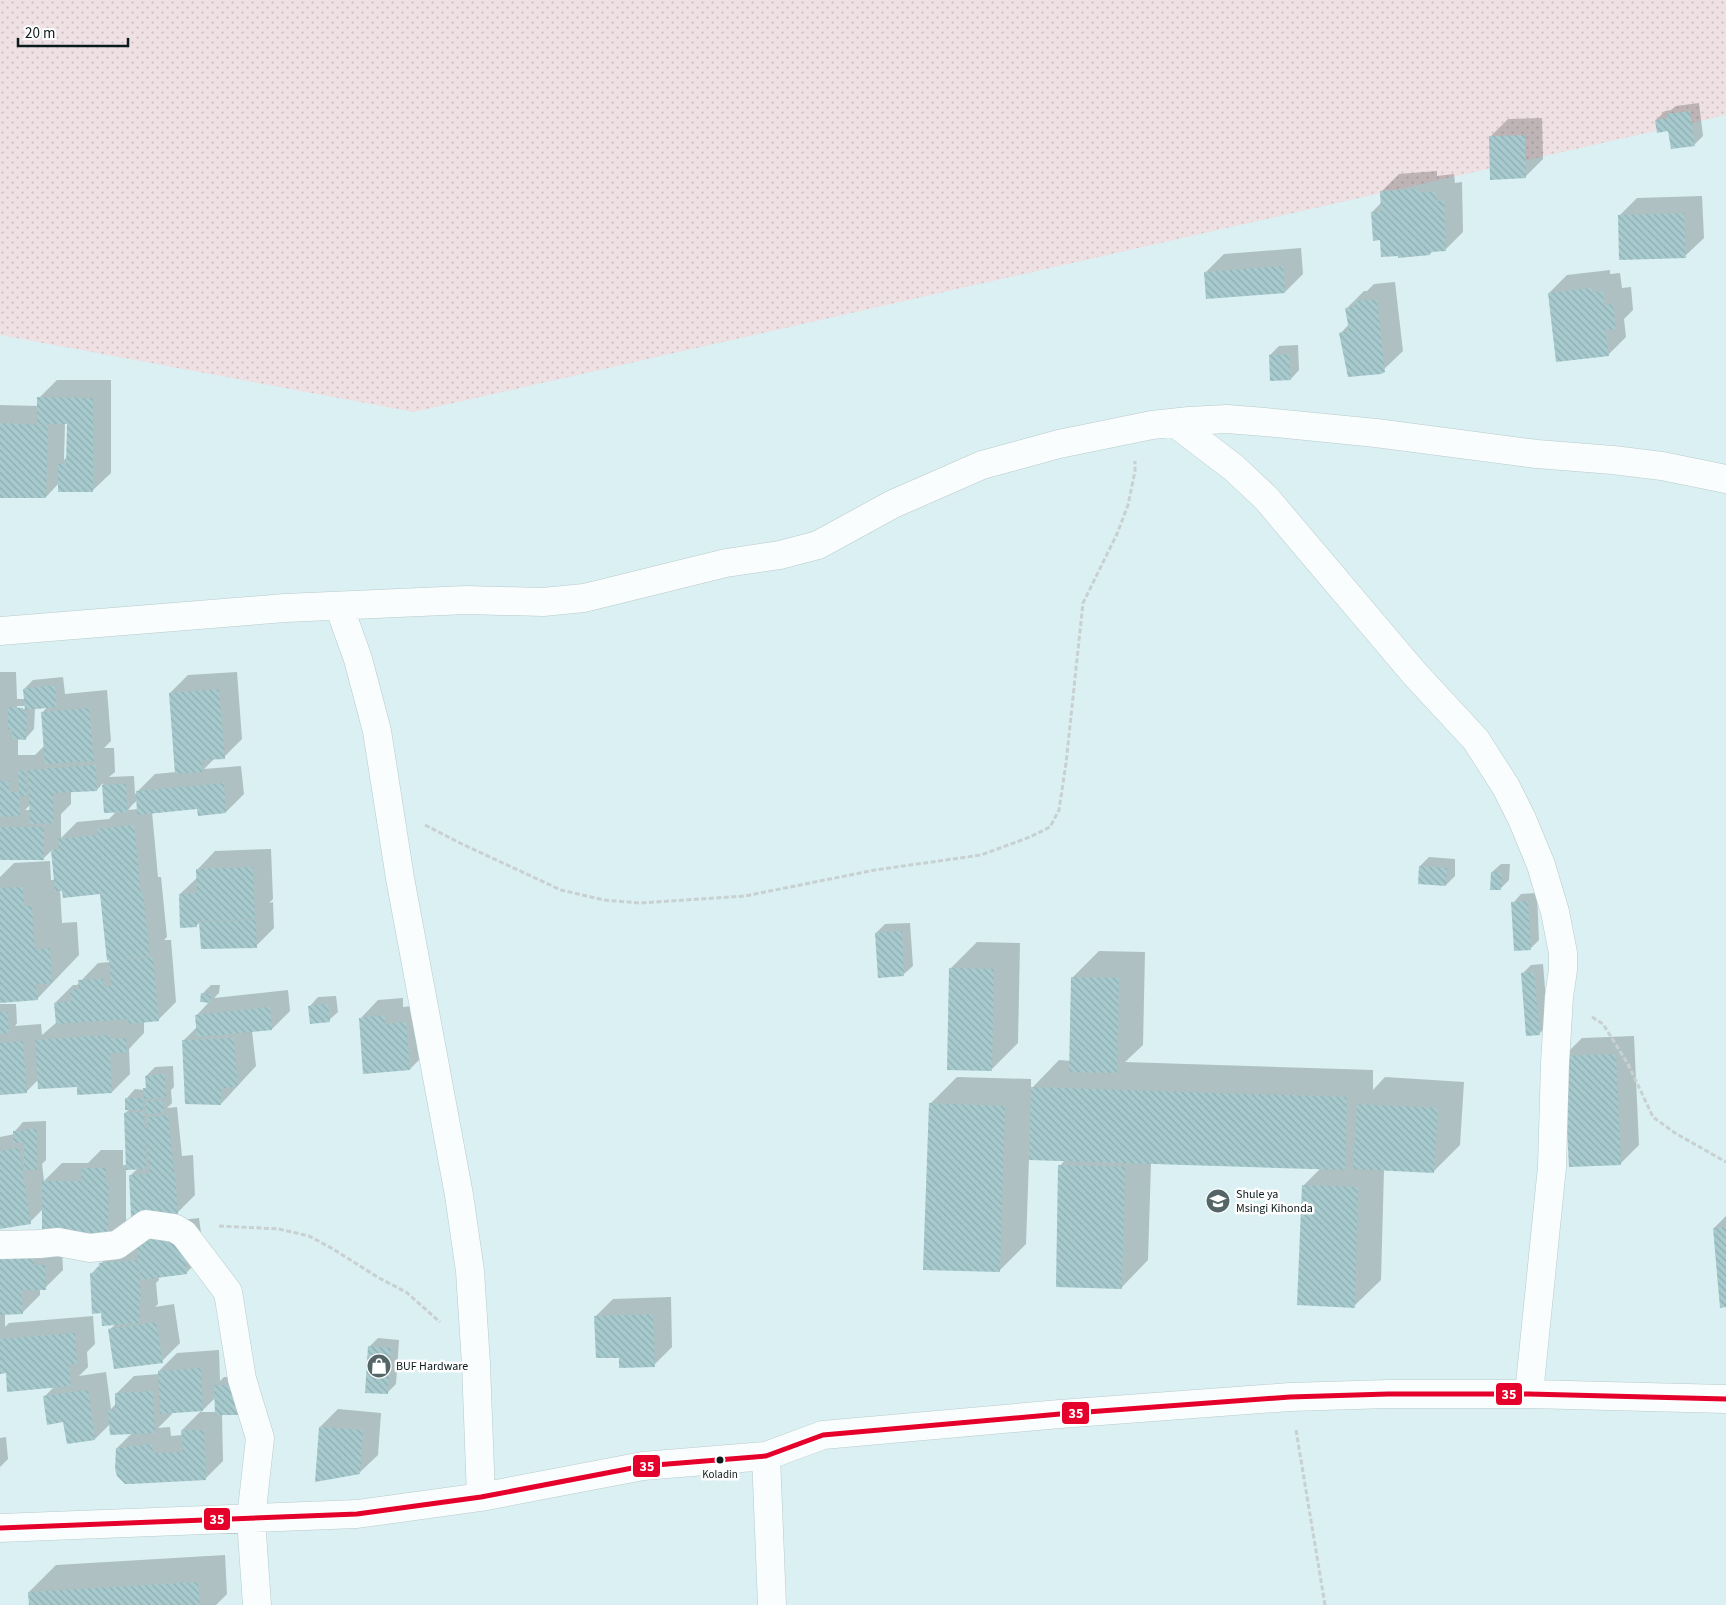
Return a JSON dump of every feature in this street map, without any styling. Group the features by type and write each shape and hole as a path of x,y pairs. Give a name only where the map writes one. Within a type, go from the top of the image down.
{"street":[{"path":"0,631 204,614 339,606 466,600 542,602 584,598 726,563 780,555 818,545 893,504 982,465 1059,444 1136,428 1175,423 1227,420 1290,424 1536,454 1662,466 1726,479"},
{"path":"1175,423 1234,468 1266,498 1414,673 1476,740 1506,787 1541,865 1555,912 1563,953 1563,970 1559,997 1552,1167 1529,1394"},
{"path":"339,606 368,691 377,731 400,878 460,1195 470,1271 481,1497"},
{"path":"0,1244 58,1242 90,1248 117,1245 146,1224 174,1228 184,1234 228,1292 242,1379 260,1438 251,1519 257,1605"},
{"path":"0,1528 357,1514 481,1497 642,1466 766,1456 823,1435 1051,1414 1290,1397 1388,1394 1529,1394 1726,1399"},
{"path":"766,1456 772,1605"}],"path":[{"path":"389,807 462,844 561,890 604,900 640,903 745,896 874,870 981,855 1030,837 1050,827 1059,810 1066,763 1083,603 1117,534 1128,505 1135,471 1136,428"},
{"path":"1559,997 1602,1024 1628,1064 1654,1117 1675,1133 1726,1162"},
{"path":"174,1228 178,1226 219,1226 279,1229 309,1236 406,1292 442,1324"},
{"path":"1290,1397 1324,1605"}],"shaded area":[{"path":"0,0 1726,0 1726,115 414,412 0,335"}],"building":[{"path":"1690,111 1695,146 1671,149 1668,131 1657,133 1655,120 1667,118 1666,114"},
{"path":"1525,135 1526,178 1490,180 1489,136"},
{"path":"1419,189 1420,193 1436,191 1437,201 1444,200 1446,251 1430,252 1430,255 1398,258 1398,256 1381,257 1380,240 1373,241 1371,212 1381,211 1380,191"},
{"path":"1684,213 1686,258 1619,260 1618,215"},
{"path":"1283,266 1285,293 1206,299 1204,272"},
{"path":"1592,288 1592,292 1603,291 1604,305 1613,304 1616,329 1605,330 1609,356 1556,362 1548,293"},
{"path":"1377,300 1385,372 1348,377 1339,333 1349,330 1345,308 1355,307 1354,301"},
{"path":"1289,354 1291,380 1270,381 1269,355"},
{"path":"37,397 93,398 93,492 58,492 58,464 66,464 67,424 37,424"},
{"path":"0,423 48,425 46,498 0,498"},
{"path":"55,685 57,707 25,710 23,689"},
{"path":"219,689 225,759 202,760 203,772 175,774 169,693"},
{"path":"8,707 23,708 23,712 27,713 26,740 12,739 12,729 8,729"},
{"path":"89,708 94,761 45,764 41,712"},
{"path":"96,765 97,791 53,793 54,823 30,824 28,770"},
{"path":"26,770 27,796 19,796 20,816 0,817 0,781 9,781 9,792 19,792 18,771"},
{"path":"224,783 226,813 198,816 197,809 137,815 136,791"},
{"path":"126,784 127,812 104,813 102,785"},
{"path":"134,825 141,895 143,894 150,956 113,961 153,957 159,1021 129,1024 128,1019 56,1024 54,1003 71,1001 70,990 79,989 78,980 103,979 103,987 111,986 100,894 63,898 62,891 55,891 51,850 59,849 58,839 98,835 97,829"},
{"path":"0,827 44,827 44,860 0,860"},
{"path":"1419,866 1447,868 1446,886 1418,884"},
{"path":"253,867 255,919 197,921 197,927 180,928 179,894 197,893 196,869"},
{"path":"1491,872 1502,873 1501,890 1490,890"},
{"path":"23,887 24,906 32,906 35,950 50,948 52,983 36,984 38,1000 0,1003 0,888"},
{"path":"1528,901 1531,950 1514,951 1511,902"},
{"path":"256,920 257,948 201,949 199,922"},
{"path":"902,931 904,976 878,978 875,933"},
{"path":"949,968 994,969 992,1071 947,1070"},
{"path":"1534,972 1540,1035 1526,1036 1521,973"},
{"path":"1071,977 1119,978 1117,1073 1069,1072"},
{"path":"201,993 211,994 211,1003 200,1002"},
{"path":"328,1004 330,1022 310,1024 308,1006"},
{"path":"270,1007 272,1030 197,1037 195,1015"},
{"path":"0,1012 8,1012 9,1033 0,1034"},
{"path":"385,1015 385,1024 406,1022 410,1070 363,1074 359,1018"},
{"path":"109,1035 110,1039 126,1038 127,1052 110,1053 112,1093 77,1095 77,1087 38,1089 35,1040"},
{"path":"234,1038 238,1086 221,1089 221,1105 185,1104 182,1040"},
{"path":"23,1041 27,1093 0,1095 0,1043"},
{"path":"1616,1054 1621,1165 1569,1167 1563,1056"},
{"path":"165,1074 166,1097 144,1099 143,1088 146,1088 145,1076"},
{"path":"1031,1087 1347,1097 1345,1170 1029,1160"},
{"path":"125,1098 143,1098 143,1110 125,1110"},
{"path":"163,1100 164,1113 146,1114 146,1101"},
{"path":"929,1103 1005,1106 1000,1272 923,1270"},
{"path":"1357,1104 1438,1108 1434,1173 1353,1169"},
{"path":"144,1112 145,1128 149,1128 147,1117 168,1115 174,1172 157,1174 175,1173 178,1215 131,1217 129,1175 150,1174 145,1133 146,1169 126,1170 124,1113"},
{"path":"26,1129 37,1129 37,1170 24,1170 24,1143 13,1143 13,1131 25,1131"},
{"path":"19,1148 31,1224 0,1229 0,1151"},
{"path":"1058,1165 1125,1167 1122,1289 1056,1287"},
{"path":"82,1168 106,1168 105,1183 109,1182 108,1240 42,1240 42,1181 81,1181"},
{"path":"1302,1185 1358,1187 1355,1308 1297,1305"},
{"path":"1726,1227 1726,1307 1720,1308 1713,1228"},
{"path":"182,1235 187,1274 141,1280 136,1241"},
{"path":"13,1251 14,1259 34,1258 34,1265 45,1265 46,1290 21,1290 23,1314 0,1315 0,1252"},
{"path":"138,1260 141,1300 139,1300 140,1323 102,1326 101,1313 92,1314 90,1273 96,1273 96,1268 100,1267 99,1263"},
{"path":"653,1314 655,1367 619,1368 619,1358 596,1358 594,1316"},
{"path":"156,1322 163,1363 114,1369 108,1329"},
{"path":"75,1333 77,1364 69,1364 71,1386 7,1392 6,1373 0,1374 0,1339"},
{"path":"368,1346 391,1348 388,1394 365,1393"},
{"path":"201,1368 203,1411 160,1414 158,1371"},
{"path":"214,1385 238,1385 238,1415 215,1415"},
{"path":"88,1390 95,1440 67,1444 63,1422 47,1425 43,1396"},
{"path":"153,1391 155,1433 110,1435 108,1410 115,1410 115,1393"},
{"path":"319,1427 363,1430 360,1474 315,1482"},
{"path":"181,1430 204,1430 206,1480 125,1484 117,1476 115,1469 116,1448 152,1444 153,1453 183,1452"},
{"path":"198,1582 200,1605 29,1605 28,1592"}],"transit line":[{"name":"35","path":"0,1528 357,1514 481,1497 643,1466 766,1456 823,1435 1060,1414 1290,1397 1388,1394 1529,1394 1726,1399"}],"place":[{"name":"Shule ya Msingi Kihonda","path":"1218,1201"},
{"name":"BUF Hardware","path":"379,1366"},
{"name":"Koladin","path":"720,1460"}]}
